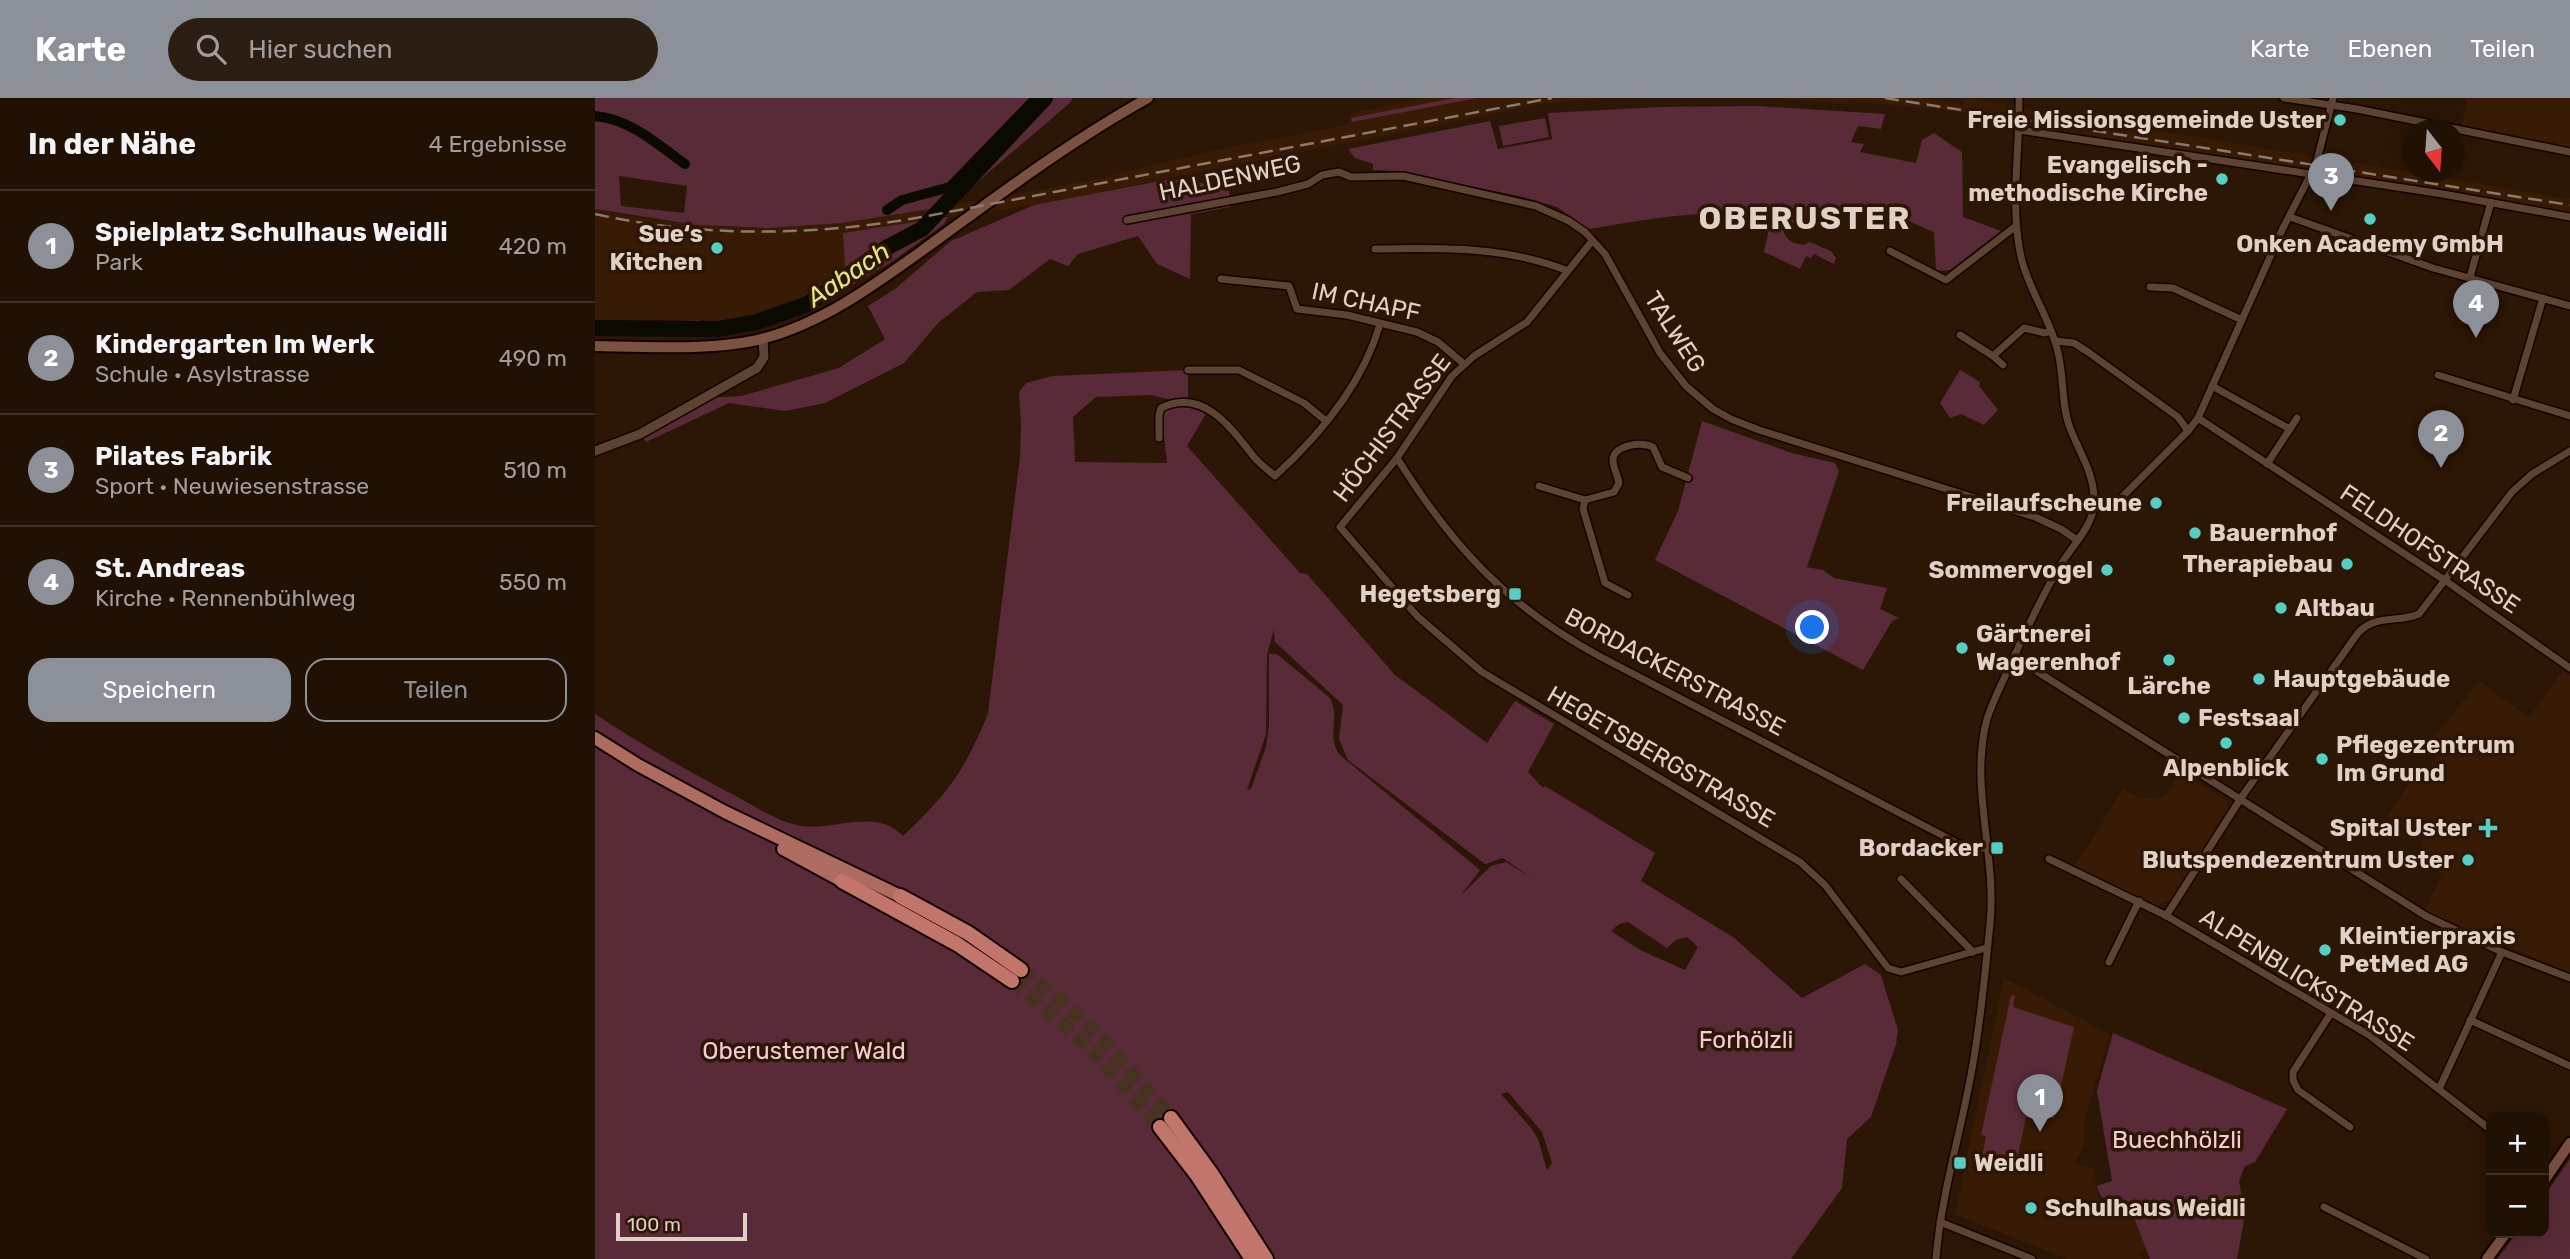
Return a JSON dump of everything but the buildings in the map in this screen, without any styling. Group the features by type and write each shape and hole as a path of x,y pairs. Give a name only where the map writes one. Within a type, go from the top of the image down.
{"highway":[{"path":"595,738 638,765 725,812 900,896 968,933 1016,976 660,784 595,746"},
{"path":"1252,1259 1166,1123 1211,1173 1266,1259"}],"main road":[{"path":"595,346 703,345 763,338 802,325 861,295 1073,145 1148,98"},
{"path":"2546,1175 2570,1143"},
{"path":"2487,1259 2502,1238"}],"street":[{"path":"1935,1259 1940,1222 1973,1068 1991,903 1982,779 1984,732 1994,701 2014,657 2059,567 2094,507 2093,482 2070,429 2063,374 2055,341 2025,272 2016,226 2019,98"},
{"path":"2284,98 2332,101 2570,152"},
{"path":"2094,507 2112,506 2198,418 2316,164 2332,101"},
{"path":"2019,130 2491,202 2570,217"},
{"name":"HALDENWEG","path":"1128,220 1277,192 1308,184 1322,175 1339,172"},
{"name":"TALWEG","path":"1339,172 1351,177 1403,176 1524,202 1551,211 1569,221 1592,241 1613,266 1674,373 1713,409 1759,430 2035,517 2077,540"},
{"path":"2470,277 2491,202"},
{"path":"2290,217 2433,268 2570,306"},
{"path":"1890,251 1946,280 2016,226"},
{"name":"HÖCHISTRASSE","path":"1340,527 1397,458 1442,389 1464,364 1527,322 1592,241"},
{"path":"1375,249 1452,248 1506,253 1528,257 1568,271"},
{"name":"IM CHAPF","path":"1221,279 1289,286 1297,309 1347,315 1428,336 1449,349 1464,364"},
{"path":"2150,287 2173,288 2242,320"},
{"path":"2514,400 2543,298"},
{"path":"1159,438 1161,408 1171,403 1188,402 1208,410 1226,422 1256,459 1275,476 1299,454 1327,421 1370,351 1380,324"},
{"path":"1993,356 2024,328 2051,331"},
{"path":"1959,335 2003,365"},
{"path":"595,451 640,434 757,368 764,357 763,338"},
{"path":"2055,341 2074,343 2088,352 2178,417 2188,431"},
{"path":"1188,370 1239,370 1293,397 1327,421"},
{"path":"2438,375 2570,416"},
{"path":"2212,386 2290,429"},
{"name":"FELDHOFSTRASSE","path":"2198,418 2446,581 2570,668"},
{"path":"2267,464 2297,418"},
{"path":"1539,486 1585,500 1617,489 1619,483 1613,460 1615,454 1619,450 1642,443 1653,447 1662,467 1688,478"},
{"path":"2166,916 2241,798 2365,625 2378,620 2409,618 2419,614 2512,492 2532,474 2570,451"},
{"name":"BORDACKERSTRASSE","path":"1397,458 1437,519 1472,560 1511,598 1552,629 1951,840 1968,847 1988,848"},
{"name":"BORDACKERSTRASSE","path":"1585,500 1583,509 1605,583 1628,595"},
{"name":"HEGETSBERGSTRASSE","path":"1340,527 1417,616 1482,672 1561,722 1800,862 1825,885 1888,968 1902,972 1986,948"},
{"path":"2014,657 2426,916 2502,952 2570,978"},
{"name":"ALPENBLICKSTRASSE","path":"2049,859 2166,916 2378,1042 2486,1126"},
{"path":"1901,879 1973,952"},
{"path":"2109,962 2139,901"},
{"path":"2439,1089 2502,952"},
{"path":"2330,1013 2293,1072 2293,1080 2298,1090 2350,1127"},
{"path":"2470,1020 2570,1066"},
{"path":"2324,1208 2426,1259"},
{"path":"1940,1222 2032,1259"}],"shaded area":[{"path":"1426,98 1605,98 1544,104 1034,205 843,233 845,267 812,290 808,304 751,322 699,326 698,320 595,326 595,209 649,219 721,227 769,228 842,223 1095,179 1220,149 1347,125 1352,113"},
{"path":"1770,98 1925,98 1963,105 1965,98 2402,171 2402,182 2465,181 2570,199 2570,214 2491,198 2012,124 1971,114 1848,100 1847,104"},
{"path":"2467,98 2570,98 2570,152 2465,130 2463,119"},
{"name":"Spital Uster","path":"2563,671 2570,675 2570,972 2460,928 2425,910 2441,875 2441,868 2436,864 2439,859 2421,845 2423,840 2388,817 2410,780 2419,784 2436,758 2425,749 2479,681 2529,717"},
{"path":"2180,772 2226,800 2229,810 2170,901 2158,906 2074,868 2123,789 2142,799 2162,797 2167,794"},
{"path":"2004,978 2110,1034 2084,1122 2084,1146 2075,1163 2094,1168 2098,1198 2124,1218 2133,1215 2146,1249 2140,1252 2143,1259 2067,1259 1955,1214"}],"green space":[{"path":"595,98 1072,98 1071,102 949,206 842,223 768,228 697,225 595,209","holes":["619,176 687,186 684,213 621,206"]},
{"path":"1454,98 1477,98 1352,122 1351,118"},
{"path":"1757,106 1885,114 1881,129 1858,126 1851,142 1864,144 1860,152 1916,163 1922,140 1934,133 1962,152 1963,217 2001,231 1950,270 1936,271 1934,232 1894,211 1835,209 1832,218 1836,223 1829,226 1816,225 1808,216 1799,214 1797,220 1783,229 1788,239 1801,245 1809,242 1831,251 1836,258 1834,264 1814,254 1811,258 1806,256 1800,269 1764,252 1769,228 1738,217 1717,214 1681,215 1588,229 1557,207 1523,197 1396,171 1373,170 1373,164 1355,158 1348,149 1490,121 1498,149 1552,139 1548,113 1660,107"},
{"path":"1545,118 1549,137 1503,146 1499,126"},
{"path":"1170,179 1229,187 1230,207 1191,214 1190,279 1157,264 1138,236 1078,254 1068,266 1050,259 1009,290 977,292 938,323 904,363 825,403 785,411 729,403 646,442 640,434 702,398 741,396 839,368 885,339 868,306 895,289 951,241 1034,205"},
{"path":"948,217 944,224 893,261 808,311 761,328 696,336 595,333 595,326 699,320 700,326 751,322 807,304 812,290 845,267 843,233"},
{"path":"1188,370 1188,402 1208,410 1187,446 1300,573 1307,574 1395,675 1487,743 1515,701 1554,724 1528,772 1543,788 1545,786 1655,853 1641,881 1733,937 1802,998 1865,964 1881,975 1898,1030 1896,1044 1871,1117 1847,1139 1842,1188 1791,1259 595,1259 595,714 663,756 780,819 810,827 866,821 892,827 903,836 954,780 972,750 988,713 1020,457 1019,392 1026,383 1053,376","holes":["1151,395 1179,402 1161,408 1167,463 1075,462 1073,417 1096,397","1274,629 1275,642 1343,705 1339,739 1348,760 1485,864 1503,858 1533,879 1506,862 1491,866 1461,895 1480,870 1341,756 1334,743 1334,713 1330,698 1277,654 1269,654 1269,725 1266,747 1251,789 1247,790 1266,734 1267,655","1628,922 1667,948 1676,940 1687,937 1698,947 1685,970 1640,950 1611,931 1619,924","1508,1092 1542,1132 1552,1163 1547,1170 1538,1139 1532,1129 1501,1094"]},
{"path":"1960,370 1980,382 1979,386 1998,410 1984,425 1961,414 1950,418 1940,403"},
{"path":"1702,421 1792,453 1835,463 1839,471 1807,567 1823,570 1834,578 1887,588 1880,609 1899,618 1892,621 1863,670 1655,560 1678,511"},
{"path":"2011,995 2015,996 2013,1007 2074,1027 2054,1118 2046,1120 2026,1117 2016,1164 1982,1157 1986,1136 1981,1135"},
{"name":"Buechhölzli","path":"2113,1033 2287,1109 2255,1162 2245,1166 2239,1181 2245,1215 2237,1259 2150,1259 2133,1215 2125,1218 2100,1195 2097,1186 2112,1181 2097,1091"},
{"path":"2570,1159 2570,1259 2497,1259 2513,1238 2549,1238 2549,1189"}],"waterway":[{"path":"887,210 902,200 950,187 1036,98"},
{"name":"Aabach","path":"595,328 718,329 757,322 808,304 886,248 922,229 1045,98"},
{"path":"595,116 631,127 685,164"}],"tunnel":[{"path":"1021,970 1101,1037 1171,1118"},
{"path":"1012,981 1088,1046 1160,1127"}],"railway":[{"path":"595,214 636,222 718,231 840,228 922,217 1552,98"},
{"path":"1885,98 2570,205"}],"place":[{"name":"Freie Missionsgemeinde Uster","path":"2340,120"},
{"name":"Evangelisch - methodische Kirche","path":"2222,179"},
{"name":"Pilates Fabrik","path":"2331,211"},
{"name":"Onken Academy GmbH","path":"2370,219"},
{"name":"Sue‘s Kitchen","path":"717,248"},
{"name":"St. Andreas","path":"2476,338"},
{"name":"Kindergarten Im Werk","path":"2441,468"},
{"name":"Freilaufscheune","path":"2156,503"},
{"name":"Bauernhof","path":"2195,533"},
{"name":"Therapiebau","path":"2347,564"},
{"name":"Sommervogel","path":"2107,570"},
{"name":"Hegetsberg","path":"1515,594"},
{"name":"Altbau","path":"2281,608"},
{"name":"Gärtnerei Wagerenhof","path":"1962,648"},
{"name":"Lärche","path":"2169,660"},
{"name":"Hauptgebäude","path":"2259,679"},
{"name":"Festsaal","path":"2184,718"},
{"name":"Alpenblick","path":"2226,743"},
{"name":"Pflegezentrum Im Grund","path":"2322,759"},
{"name":"Spital Uster","path":"2488,828"},
{"name":"Bordacker","path":"1997,848"},
{"name":"Blutspendezentrum Uster","path":"2468,860"},
{"name":"Kleintierpraxis PetMed AG","path":"2325,950"},
{"name":"Spielplatz Schulhaus Weidli","path":"2040,1132"},
{"name":"Weidli","path":"1960,1163"},
{"name":"Schulhaus Weidli","path":"2031,1208"}],"district":[{"name":"OBERUSTER","path":"1805,218"}],"park label":[{"name":"Forhölzli","path":"1746,1040"},
{"name":"Oberustemer Wald","path":"804,1051"}]}
